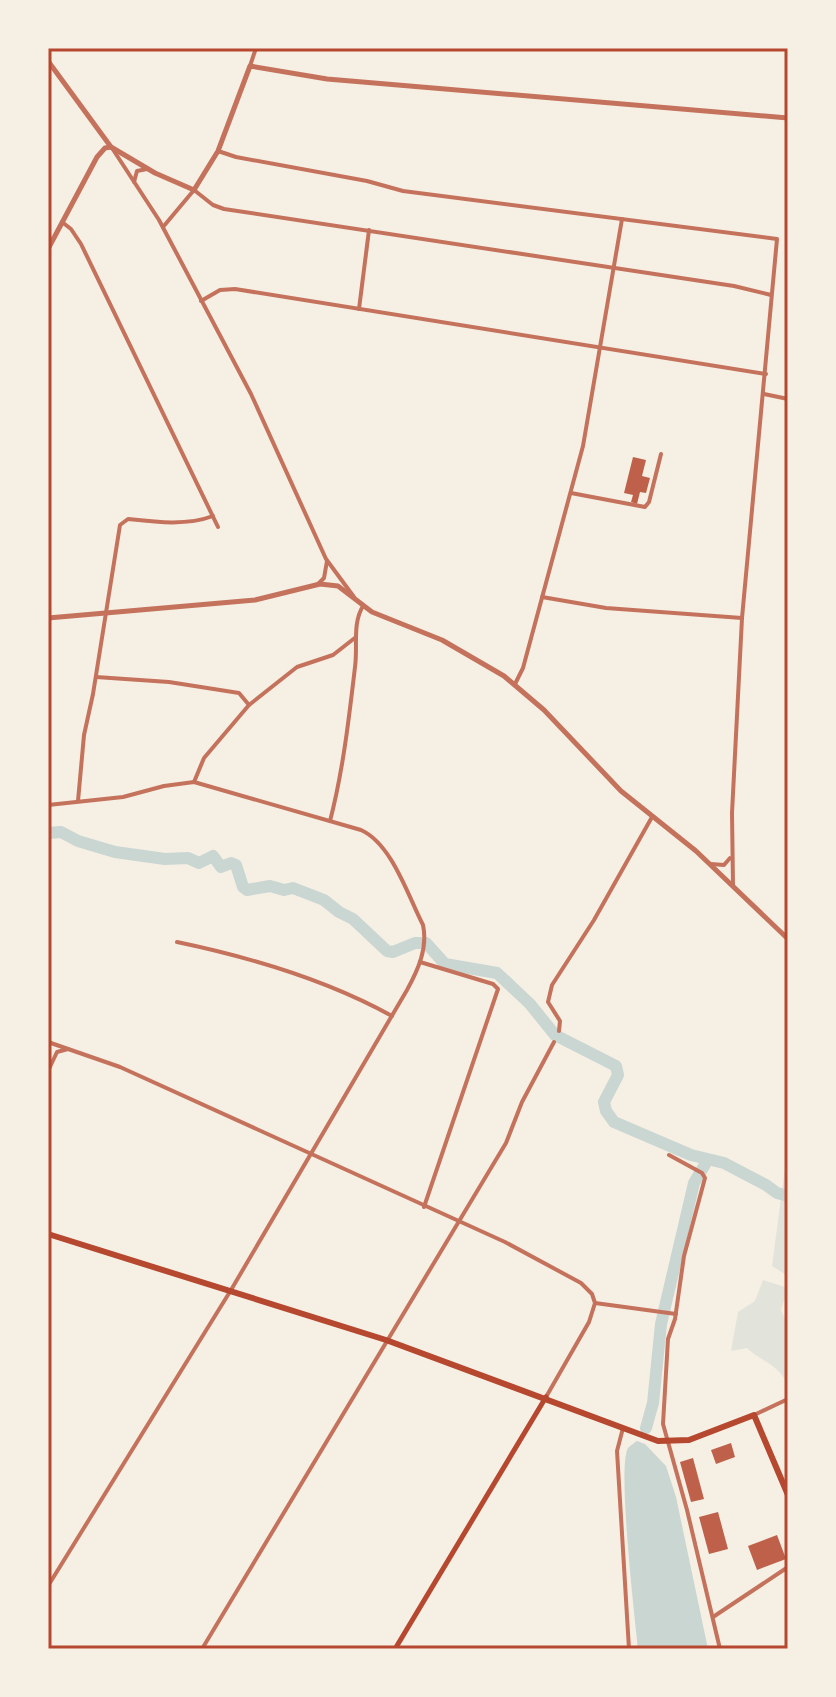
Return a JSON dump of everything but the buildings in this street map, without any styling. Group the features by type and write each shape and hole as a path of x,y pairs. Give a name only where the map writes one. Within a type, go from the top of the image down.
{"main road":[{"path":"48,1234 386,1340 667,1442 699,1437 754,1415 788,1495"},
{"path":"395,1649 546,1397"}],"street":[{"path":"163,227 194,190 218,151 256,48"},
{"path":"48,61 111,147 163,227 251,394 326,559 356,598 378,615 455,646 515,684 621,791 709,863 788,939"},
{"path":"250,66 327,79 788,118"},
{"path":"48,249 97,157 105,148 111,147 224,209 615,268 771,295"},
{"path":"218,151 367,181 398,191 777,239 742,618 733,885"},
{"path":"135,185 137,171 149,170"},
{"path":"515,684 523,668 571,493 588,419 622,219"},
{"path":"62,222 81,244 218,527"},
{"path":"359,309 369,230"},
{"path":"201,301 220,290 235,289 766,374"},
{"path":"764,394 788,399"},
{"path":"571,493 645,507 661,454"},
{"path":"78,801 83,745 119,528 123,521 131,519 155,523 201,520 213,516"},
{"path":"316,585 324,578 326,559"},
{"path":"48,618 268,598 330,584 356,598"},
{"path":"542,597 606,608 742,618"},
{"path":"330,821 356,661 357,619 363,606"},
{"path":"194,782 204,758 249,705 297,667 333,655 356,637"},
{"path":"96,677 169,682 239,693 249,705"},
{"path":"48,805 123,797 194,782 366,833 378,841 389,856 423,925 424,936 420,962 392,1016 231,1290 48,1586"},
{"path":"559,1031 560,1021 548,1002 550,990 605,902 652,817"},
{"path":"709,863 724,865 732,851"},
{"path":"177,942 310,981 361,1000 392,1016"},
{"path":"420,962 458,976 493,984 497,992 424,1207"},
{"path":"48,1042 120,1067 312,1154 553,1266 586,1287 595,1303 589,1322 546,1397"},
{"path":"202,1649 506,1143 522,1102 554,1042"},
{"path":"48,1071 57,1052 71,1049"},
{"path":"48,1057 48,1071"},
{"path":"669,1155 702,1173 704,1181 684,1256 676,1314 668,1339 663,1408 667,1442 676,1467 720,1649"},
{"path":"595,1303 676,1314"},
{"path":"754,1415 788,1399"},
{"path":"623,1428 617,1451 629,1649"},
{"path":"713,1617 788,1567"}],"shaded area":[{"path":"788,1145 788,1276 772,1266"},
{"path":"763,1280 788,1288 781,1310 788,1325 788,1379 785,1380 777,1370 747,1348 731,1351 738,1312 755,1301"},
{"path":"637,1441 645,1444 666,1466 676,1497 708,1649 638,1649 624,1483 628,1448"}],"waterway":[{"path":"48,833 61,832 78,841 115,852 165,859 188,858 199,863 213,856 221,867 231,863 236,865 243,887 247,890 270,886 284,890 293,888 324,900 353,919 387,951 426,943 445,964 497,973 530,1004 555,1035 616,1066 618,1075 604,1102 614,1122 691,1155 724,1163 788,1196"},
{"path":"646,1428 653,1403 661,1324 694,1183 707,1161"}]}
